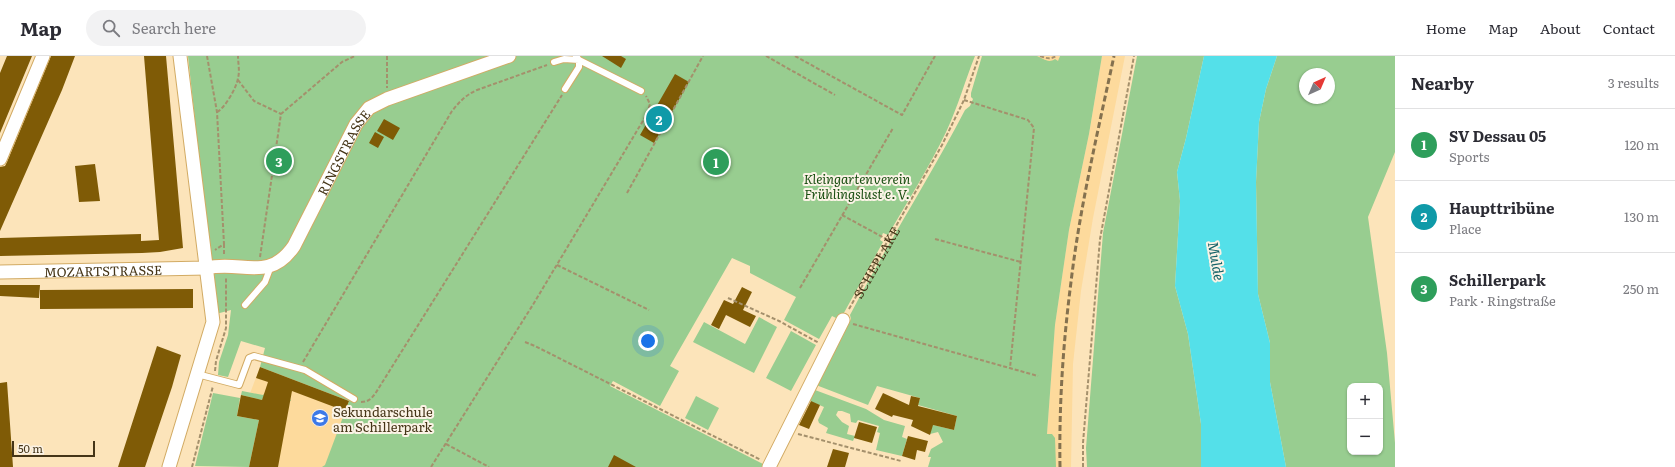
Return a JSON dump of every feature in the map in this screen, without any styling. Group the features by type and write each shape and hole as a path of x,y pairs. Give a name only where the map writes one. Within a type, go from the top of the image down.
{"street":[{"path":"0,159 43,56"},
{"path":"168,467 212,322 207,268 180,56"},
{"name":"RINGSTRASSE","path":"207,268 218,266 258,268 271,266 280,262 289,254 356,124 363,114 373,106 387,99 509,56"},
{"name":"MOZARTSTRASSE","path":"0,272 207,268"},
{"path":"770,466 843,320"}],"lane":[{"path":"554,62 564,59 578,58 640,91"},
{"path":"565,89 579,68 578,58"},
{"path":"245,305 265,282 271,266"},
{"path":"197,374 239,385 250,358 254,356 299,368 354,399"}],"path":[{"path":"207,56 217,112 224,244 212,252 207,268"},
{"path":"217,112 222,110 238,80 238,56"},
{"path":"258,268 281,114 342,62 355,56"},
{"path":"387,56 387,99"},
{"path":"627,193 703,56"},
{"path":"766,56 835,95"},
{"path":"795,56 902,115 935,56"},
{"name":"SCHEPLAKE","path":"843,320 942,145 964,100 979,56"},
{"path":"1040,56 1046,58 1056,56"},
{"path":"1083,467 1083,443 1100,239 1134,56"},
{"path":"299,368 452,111 460,101 467,94 554,62"},
{"path":"238,80 254,101 281,114"},
{"path":"354,399 365,402 371,399 375,394 565,89"},
{"path":"431,467 557,265 647,114 650,104 644,94 640,91"},
{"path":"964,100 1028,120 1034,128 1010,368"},
{"path":"800,288 893,128"},
{"path":"842,215 888,240"},
{"path":"935,240 1021,262"},
{"path":"557,265 649,310"},
{"path":"728,298 779,321 828,348"},
{"path":"843,320 857,326 1038,376"},
{"path":"525,342 770,466"},
{"path":"787,432 901,461"},
{"path":"446,444 489,467"}],"shaded area":[{"path":"1026,56 1060,56 1056,67"},
{"path":"1102,56 1125,56 1093,218 1081,291 1073,364 1071,467 1046,467 1055,325 1069,230 1089,134"},
{"name":"Sekundarschule am Schillerpark","path":"260,367 349,401 345,411 372,467 249,467 259,420 237,416 241,395 249,396"}],"green space":[{"name":"Kleingartenverein Frühlingslust e. V.","path":"188,56 975,56 951,121 926,170 888,235 883,233 880,240 883,242 840,320 832,316 819,339 784,320 796,297 750,273 750,266 732,258 670,366 679,371 660,406 613,381 610,386 767,466 766,467 322,467 325,465 349,401 260,367 265,348 241,341 228,377 218,375 219,362 228,335 231,310 216,314"},
{"path":"982,56 1037,56 1048,61 1055,59 1058,61 1060,56 1102,56 1089,134 1069,230 1055,325 1047,434 1052,434 1055,438 1056,467 928,467 931,457 928,457 931,449 943,442 938,432 930,434 929,424 954,430 957,416 918,405 920,398 877,386 868,405 816,385 851,319 850,315 864,289 965,110 970,106 973,99 971,97 971,93"},
{"path":"1137,56 1204,56 1177,172 1180,201 1175,286 1188,334 1201,424 1201,467 1087,467 1086,448 1103,233"},
{"path":"1277,56 1395,56 1395,152 1368,217 1387,353 1395,443 1395,467 1286,467 1270,382 1270,343 1258,294 1256,182 1259,122 1266,89"},
{"path":"759,317 777,327 754,373 693,342 704,322 745,344"},
{"path":"791,331 816,345 791,391 766,378"},
{"path":"815,390 866,409 884,420 905,426 902,437 907,439 902,456 876,450 880,433 877,432 879,426 858,420 856,423 851,422 850,414 842,411 838,411 836,415 842,422 849,426 847,434 855,436 853,441 826,433 828,428 819,423 818,420 824,407 810,401"},
{"path":"242,391 263,395 265,393 290,399 291,401 264,396 262,400 241,395"},
{"path":"213,393 240,398 237,416 259,420 249,467 195,466"},
{"path":"696,396 719,408 708,430 685,418"}],"water":[{"name":"Mulde","path":"1204,56 1277,56 1266,89 1259,122 1256,182 1258,294 1270,343 1270,382 1286,467 1201,467 1201,424 1188,334 1175,286 1180,201 1177,172"}],"building":[{"path":"7,56 32,56 0,133 0,73"},
{"path":"51,56 75,56 62,90 0,231 0,167 5,166 7,162"},
{"path":"144,56 166,56 183,248 142,253 0,256 0,238 141,234 141,241 159,240"},
{"path":"602,56 621,56 626,59 621,68"},
{"path":"675,74 689,82 654,143 640,135"},
{"path":"384,119 400,128 393,140 377,131"},
{"path":"375,132 384,137 378,148 369,143"},
{"path":"95,164 100,201 79,202 75,166"},
{"path":"0,285 40,285 39,298 0,296"},
{"path":"742,287 752,292 743,310 756,316 750,327 726,315 719,329 711,325 724,300 733,304"},
{"path":"193,289 193,308 40,309 40,290"},
{"path":"157,346 181,355 172,387 145,467 118,467"},
{"path":"260,367 349,401 345,411 292,391 278,467 249,467 259,420 237,416 241,395 262,400 268,382 256,378"},
{"path":"7,382 13,467 0,467 0,383"},
{"path":"883,393 909,405 911,396 920,398 918,406 957,416 954,430 933,425 930,435 911,426 913,420 893,415 892,417 875,409"},
{"path":"811,401 820,405 809,429 799,425"},
{"path":"859,422 877,427 872,443 854,438"},
{"path":"908,436 928,441 925,452 917,450 915,460 902,456"},
{"path":"833,449 849,453 845,467 827,467"},
{"path":"614,455 636,467 608,467"}],"railway":[{"path":"1060,467 1062,374 1071,282 1084,197 1114,56"}],"place":[{"name":"Haupttribüne","path":"659,119"},
{"name":"Schillerpark","path":"279,161"},
{"name":"SV Dessau 05","path":"716,162"},
{"name":"Sekundarschule am Schillerpark","path":"320,418"}]}
